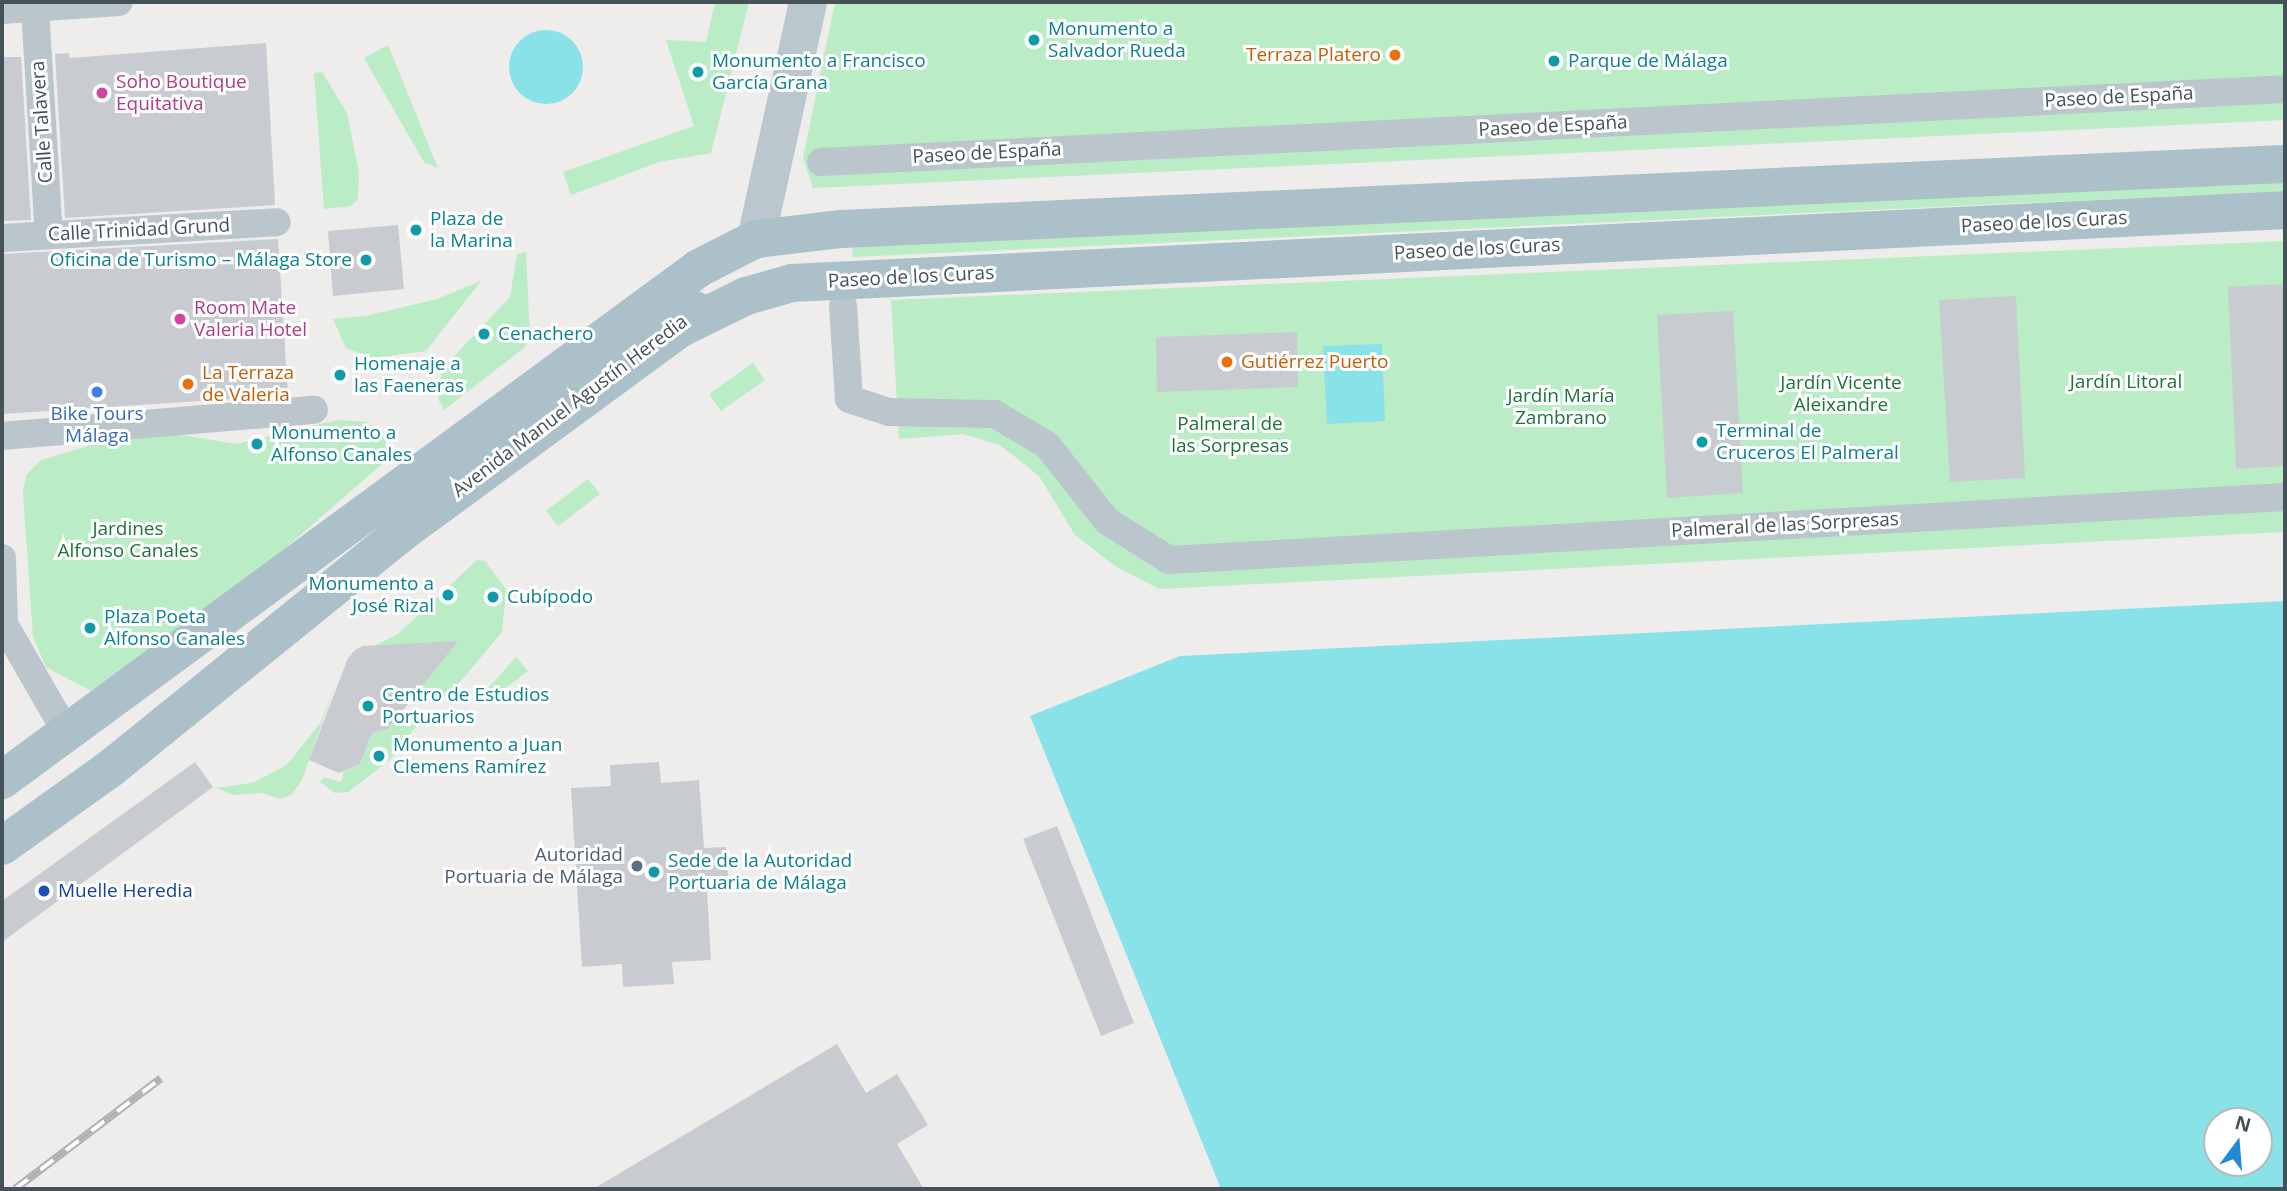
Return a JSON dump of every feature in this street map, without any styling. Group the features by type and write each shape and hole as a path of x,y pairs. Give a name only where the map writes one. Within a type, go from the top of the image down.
{"main road":[{"path":"756,239 883,227 2285,163"},
{"name":"Paseo de los Curas","path":"679,329 746,296 792,283 2285,210"},
{"name":"Avenida Manuel Agustín Heredia","path":"2,846 111,768 454,493 679,329 756,239"},
{"name":"Avenida Manuel Agustín Heredia","path":"2,780 699,268 756,239"}],"street":[{"path":"2,10 119,2"},
{"path":"756,239 808,2"},
{"name":"Calle Talavera","path":"35,8 49,235"},
{"name":"Paseo de España","path":"821,162 2285,89"},
{"name":"Calle Trinidad Grund","path":"2,238 277,222"},
{"name":"Palmeral de las Sorpresas","path":"843,306 849,399 888,412 995,414 1047,444 1107,522 1169,560 2285,497"},
{"path":"2,436 314,410"},
{"path":"2,574 4,624 65,732"}],"green space":[{"path":"715,2 749,2 711,153 659,162 571,195 563,172 694,126 666,40 706,42"},
{"name":"Parque de Málaga","path":"835,2 2285,2 2285,120 813,188 803,158"},
{"path":"388,45 438,168 424,162 364,58"},
{"path":"322,72 347,113 359,173 358,199 351,206 324,209 314,73"},
{"path":"2285,179 2285,191 853,257 852,246"},
{"name":"Palmeral de las Sorpresas","path":"2285,241 2285,532 1159,589 1115,566 1075,535 1039,476 1000,445 963,434 899,439 891,300"},
{"path":"526,252 530,336 525,347 444,410 438,399 442,369 510,297 517,254"},
{"path":"481,281 426,351 374,358 346,348 333,319 366,316 437,299"},
{"path":"753,363 765,380 721,411 709,394"},
{"name":"Jardines Alfonso Canales","path":"338,420 367,422 383,435 391,456 266,565 91,691 46,667 33,637 23,492 26,475 41,460 123,436 163,432 236,444"},
{"path":"588,479 600,494 558,526 546,511"},
{"path":"477,560 485,561 506,589 502,632 450,694 432,702 427,690 370,648 398,634"},
{"path":"516,657 528,671 487,702 482,695"},
{"path":"337,681 302,780 291,795 280,799 262,793 233,795 216,788 252,783 287,765 321,722"},
{"path":"400,713 421,720 390,760 348,792 335,793 320,782 324,777 341,782 344,771 360,764 372,733 388,729"}],"water":[{"path":"539,30 553,30 567,36 577,46 583,67 577,88 567,98 553,104 539,104 525,98 515,88 509,74 509,60 515,46 525,36"},
{"path":"1382,344 1385,421 1327,424 1323,346"},
{"path":"2285,601 2285,1189 1221,1189 1030,716 1180,656"}],"building":[{"path":"266,43 275,205 65,218 55,54 69,53 70,58"},
{"path":"2,57 21,57 31,220 2,221"},
{"name":"Oficina de Turismo – Málaga Store","path":"398,225 404,289 333,296 328,231"},
{"path":"278,239 288,395 2,414 2,254"},
{"path":"2285,284 2285,466 2236,469 2228,287"},
{"path":"2016,296 2025,478 1950,482 1939,300"},
{"name":"Terminal de Cruceros El Palmeral","path":"1733,311 1743,493 1667,498 1657,315"},
{"name":"Gutiérrez Puerto","path":"1297,332 1298,387 1157,392 1156,337"},
{"name":"Centro de Estudios Portuarios","path":"458,641 388,729 372,733 360,764 339,773 309,760 348,658 355,650 363,646"},
{"path":"195,762 213,787 2,942 2,901"},
{"name":"Sede de la Autoridad Portuaria de Málaga","path":"659,762 661,783 699,780 704,848 726,847 729,891 707,892 711,960 672,962 674,984 623,987 622,964 582,967 571,788 611,786 610,765"},
{"path":"1057,826 1134,1023 1101,1036 1023,839"},
{"path":"837,1044 866,1093 897,1074 928,1125 897,1144 924,1189 593,1189"}],"railway":[{"path":"15,1189 161,1078"}],"place":[{"name":"Monumento a Salvador Rueda","path":"1034,40"},
{"name":"Terraza Platero","path":"1395,55"},
{"name":"Parque de Málaga","path":"1554,61"},
{"name":"Monumento a Francisco García Grana","path":"698,72"},
{"name":"Soho Boutique Equitativa","path":"102,93"},
{"name":"Plaza de la Marina","path":"416,230"},
{"name":"Oficina de Turismo – Málaga Store","path":"366,260"},
{"name":"Room Mate Valeria Hotel","path":"180,319"},
{"name":"Cenachero","path":"484,334"},
{"name":"Gutiérrez Puerto","path":"1227,362"},
{"name":"Homenaje a las Faeneras","path":"340,375"},
{"name":"La Terraza de Valeria","path":"188,384"},
{"name":"Bike Tours Málaga","path":"97,392"},
{"name":"Terminal de Cruceros El Palmeral","path":"1702,442"},
{"name":"Monumento a Alfonso Canales","path":"257,444"},
{"name":"Monumento a José Rizal","path":"448,595"},
{"name":"Cubípodo","path":"493,597"},
{"name":"Plaza Poeta Alfonso Canales","path":"90,628"},
{"name":"Centro de Estudios Portuarios","path":"368,706"},
{"name":"Monumento a Juan Clemens Ramírez","path":"379,756"},
{"name":"Autoridad Portuaria de Málaga","path":"637,866"},
{"name":"Sede de la Autoridad Portuaria de Málaga","path":"654,872"},
{"name":"Muelle Heredia","path":"44,891"}],"park label":[{"name":"Jardín Litoral","path":"2126,382"},
{"name":"Jardín Vicente Aleixandre","path":"1841,394"},
{"name":"Jardín María Zambrano","path":"1561,407"}]}
